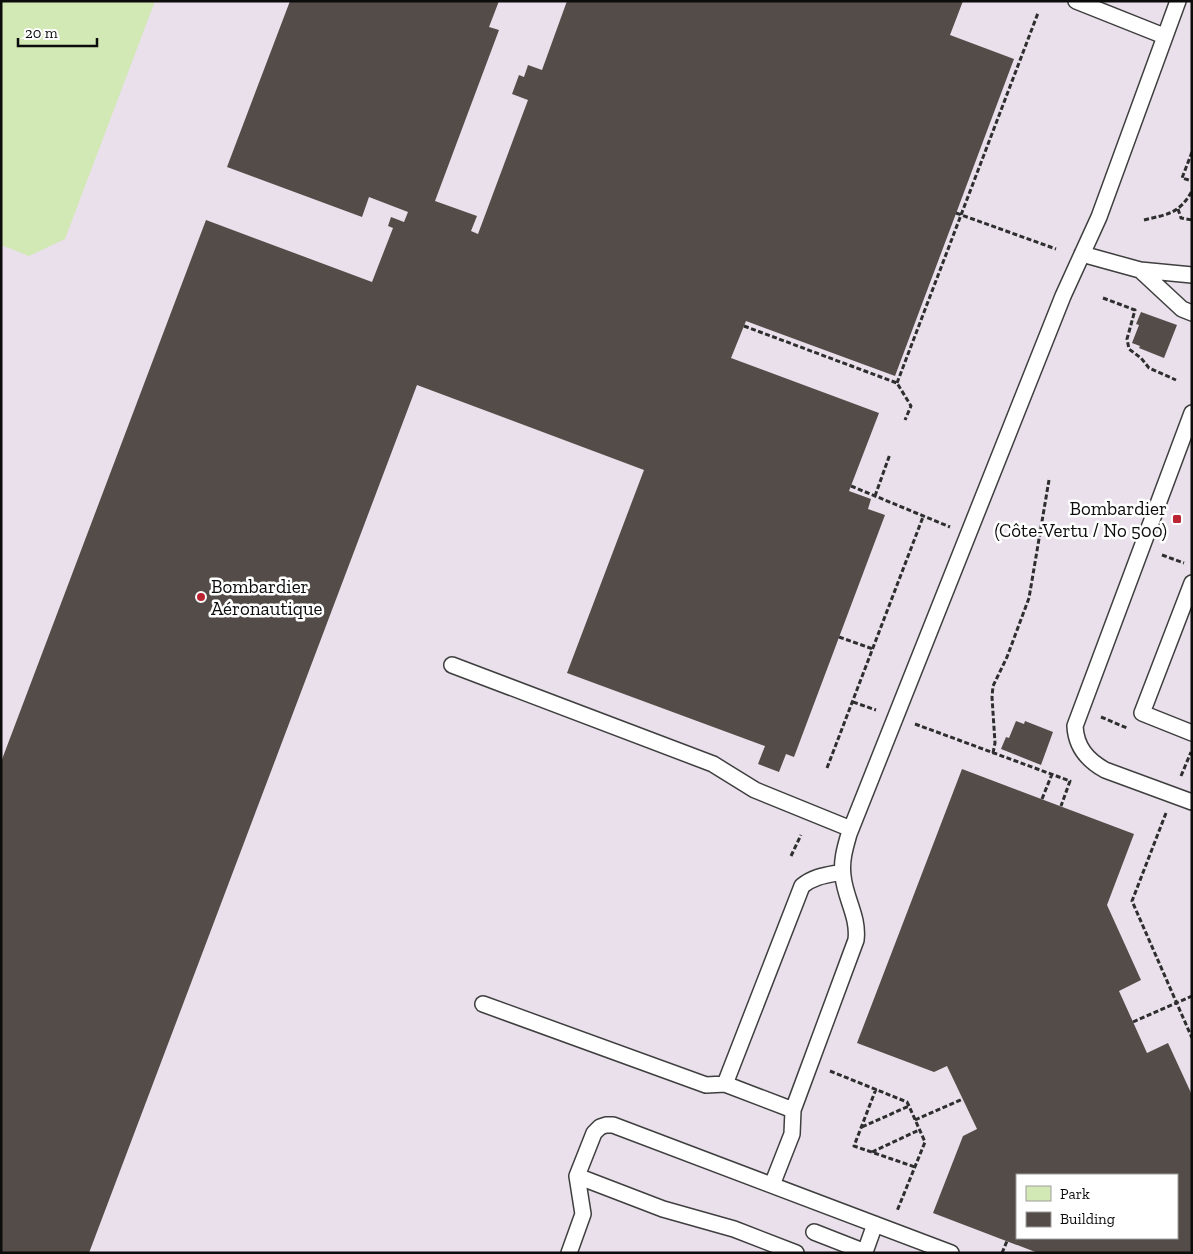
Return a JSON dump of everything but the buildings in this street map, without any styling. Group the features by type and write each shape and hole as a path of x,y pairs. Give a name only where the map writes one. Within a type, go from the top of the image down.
{"lane":[{"path":"1076,1 1164,36"},
{"path":"772,1185 792,1134 793,1110 856,940 858,930 856,920 842,872 844,852 851,829 1063,296 1100,217 1178,1"},
{"path":"1082,254 1140,270 1192,275"},
{"path":"1140,270 1182,309 1192,313"},
{"path":"1192,413 1075,726 1080,746 1086,756 1095,764 1105,770 1192,802"},
{"path":"1192,583 1142,714 1192,733"},
{"path":"452,665 712,764 755,790 851,829"},
{"path":"725,1084 802,886 817,877 842,872"},
{"path":"484,1004 706,1086 725,1084 793,1110"},
{"path":"569,1253 584,1214 577,1176 594,1133 600,1127 613,1125 952,1253"},
{"path":"577,1176 663,1209 734,1229 796,1253"},
{"path":"814,1232 865,1252 875,1224"}],"path":[{"path":"897,383 958,214 1038,13"},
{"path":"1192,152 1182,178 1192,181"},
{"path":"1144,220 1172,213 1186,203 1192,191"},
{"path":"1178,209 1181,218 1192,220"},
{"path":"958,214 1056,249"},
{"path":"1103,298 1136,310 1128,339 1129,349 1141,358 1149,368 1176,380"},
{"path":"744,326 897,383 911,406 905,420"},
{"path":"874,496 890,454"},
{"path":"993,753 995,743 993,686 1029,598 1049,480"},
{"path":"851,486 952,528"},
{"path":"827,768 923,517"},
{"path":"839,637 873,649"},
{"path":"853,702 882,712"},
{"path":"1100,717 1131,730"},
{"path":"914,724 1070,781 1060,806"},
{"path":"1182,773 1192,752"},
{"path":"1042,799 1052,774"},
{"path":"1166,812 1132,900 1192,1038"},
{"path":"791,856 801,835"},
{"path":"1133,1022 1192,996"},
{"path":"829,1071 907,1102 909,1106 925,1142 898,1210"},
{"path":"876,1089 854,1146 914,1167"},
{"path":"914,1120 963,1099"},
{"path":"861,1127 909,1106"},
{"path":"872,1152 919,1130"},
{"path":"1002,1253 1007,1241"}],"shaded area":[{"path":"42,1 1192,1 1192,1253 1,1253 1,108"}],"green space":[{"path":"1,1 155,1 65,239 29,256 1,245"}],"place":[{"name":"Bombardier (Côte-Vertu / No 500)","path":"1177,519"},
{"name":"Bombardier Aéronautique","path":"201,597"}]}
